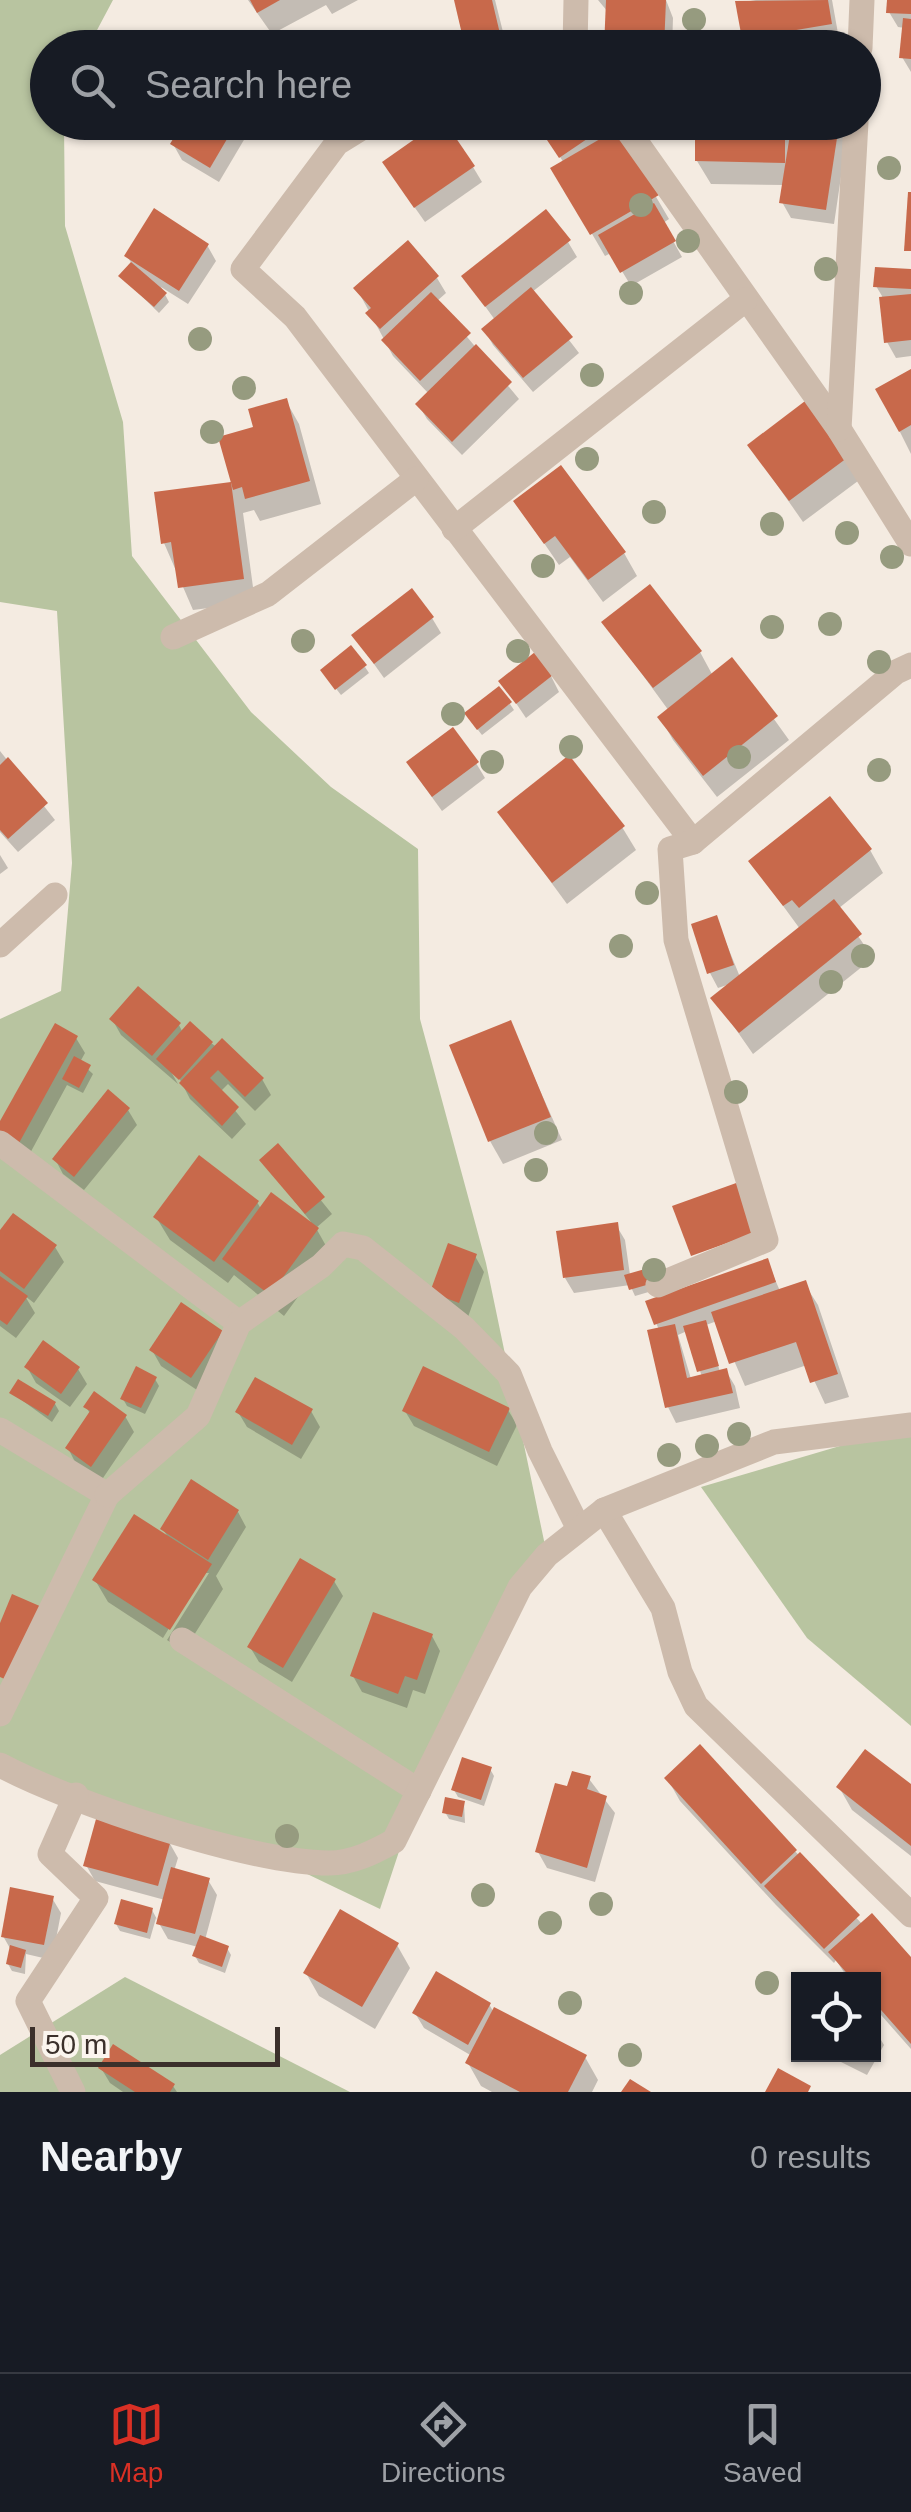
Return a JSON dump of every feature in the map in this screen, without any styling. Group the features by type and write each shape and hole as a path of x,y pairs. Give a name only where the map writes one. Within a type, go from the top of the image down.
{"street":[{"path":"575,30 576,0"},
{"path":"861,30 862,0"},
{"path":"342,140 243,269 295,317 692,842"},
{"path":"634,140 840,429 911,544"},
{"path":"840,429 855,140"},
{"path":"454,529 745,300"},
{"path":"174,637 268,594 416,479"},
{"path":"658,1286 766,1240 676,940 670,849 692,842 896,672 911,665"},
{"path":"0,944 55,895"},
{"path":"0,1144 239,1323"},
{"path":"0,1714 107,1494 198,1416 239,1323 321,1266 344,1244 363,1248 464,1328 509,1374 540,1451 580,1529"},
{"path":"0,1764 142,1820 276,1858 332,1863 366,1856 394,1841 520,1587 547,1555 604,1510 774,1442 911,1425"},
{"path":"0,1430 107,1494"},
{"path":"604,1510 663,1608 680,1672 696,1706 911,1915"},
{"path":"182,1640 418,1791"},
{"path":"73,2092 28,2001 96,1898 50,1854 76,1796"}],"green space":[{"path":"0,0 113,0 97,30 30,30 30,140 64,140 65,226 123,422 132,556 251,712 331,787 418,849 420,1019 486,1263 547,1555 419,1791 380,1909 276,1859 0,1775 0,1019 61,991 72,863 57,611 0,602"},
{"path":"911,1425 911,1726 807,1638 701,1487"},
{"path":"125,1977 350,2092 0,2092 0,2055"}],"building":[{"path":"250,0 280,0 257,13"},
{"path":"454,0 492,0 499,30 461,30"},
{"path":"606,0 666,0 665,30 605,30"},
{"path":"828,0 832,24 796,30 740,30 735,1"},
{"path":"887,0 911,0 911,14 886,13"},
{"path":"903,18 911,19 911,59 899,58"},
{"path":"172,140 226,140 210,168 170,144"},
{"path":"413,140 457,140 475,166 414,208 382,162"},
{"path":"547,140 586,140 559,158"},
{"path":"598,140 626,140 659,195 590,235 550,168"},
{"path":"695,140 785,140 785,163 695,161"},
{"path":"789,140 837,140 826,210 779,203"},
{"path":"908,192 911,251 904,251"},
{"path":"654,203 676,241 620,273 598,235"},
{"path":"154,208 209,244 179,291 124,256"},
{"path":"546,209 571,240 485,307 461,276"},
{"path":"408,240 439,276 380,329 365,313 371,308 353,288"},
{"path":"131,262 167,293 154,307 118,276"},
{"path":"875,267 911,269 911,289 873,287"},
{"path":"531,287 573,337 523,378 481,329"},
{"path":"431,292 471,333 420,381 381,340"},
{"path":"911,294 911,340 884,343 879,297"},
{"path":"476,344 512,382 452,442 415,404"},
{"path":"911,369 911,425 899,432 875,389"},
{"path":"287,398 310,481 245,499 242,487 233,490 218,437 253,427 248,409"},
{"path":"809,398 851,455 789,501 747,445"},
{"path":"561,465 626,552 588,580 555,536 544,544 513,501"},
{"path":"231,482 244,579 178,588 171,542 161,544 154,492"},
{"path":"650,584 702,651 653,688 601,622"},
{"path":"412,588 434,617 374,664 351,635"},
{"path":"351,645 367,665 335,690 320,670"},
{"path":"535,652 553,675 516,704 498,681"},
{"path":"732,657 778,716 703,776 657,717"},
{"path":"499,686 512,702 477,730 464,713"},
{"path":"453,727 479,762 432,797 406,762"},
{"path":"569,755 625,826 552,883 497,812"},
{"path":"8,757 48,803 8,839 0,830 0,765"},
{"path":"830,796 872,849 799,908 792,900 783,906 748,861"},
{"path":"834,899 862,934 739,1033 710,998"},
{"path":"717,915 734,965 707,974 691,924"},
{"path":"138,986 181,1023 152,1056 109,1019"},
{"path":"511,1020 551,1117 488,1142 449,1045"},
{"path":"190,1021 213,1042 179,1080 156,1059"},
{"path":"55,1023 78,1036 19,1143 0,1132 0,1121"},
{"path":"222,1038 264,1078 245,1097 218,1070 210,1078 239,1107 222,1126 179,1083"},
{"path":"74,1056 91,1065 79,1088 62,1079"},
{"path":"108,1089 130,1108 74,1177 52,1159"},
{"path":"278,1143 325,1197 305,1214 259,1160"},
{"path":"199,1155 259,1201 214,1262 153,1217"},
{"path":"739,1182 758,1232 691,1256 672,1206"},
{"path":"271,1192 319,1228 270,1295 222,1259"},
{"path":"13,1213 57,1245 24,1289 0,1271 0,1230"},
{"path":"618,1222 624,1270 563,1278 556,1231"},
{"path":"448,1243 477,1254 459,1303 430,1292"},
{"path":"768,1258 776,1282 654,1325 645,1301"},
{"path":"645,1269 650,1284 629,1290 624,1275"},
{"path":"0,1276 28,1296 7,1325 0,1320"},
{"path":"806,1280 838,1374 810,1383 796,1342 729,1364 711,1312"},
{"path":"181,1302 223,1331 191,1378 149,1350"},
{"path":"706,1320 719,1366 697,1372 683,1326"},
{"path":"675,1324 687,1378 727,1368 733,1393 665,1408 647,1330"},
{"path":"43,1340 80,1367 61,1394 24,1367"},
{"path":"136,1366 157,1377 141,1408 120,1399"},
{"path":"423,1366 510,1408 489,1452 402,1411"},
{"path":"255,1377 313,1409 292,1445 235,1412"},
{"path":"18,1379 56,1402 48,1416 9,1393"},
{"path":"94,1391 127,1415 91,1467 65,1448 90,1411 83,1407"},
{"path":"191,1479 239,1510 208,1560 160,1529"},
{"path":"134,1514 212,1564 170,1630 92,1580"},
{"path":"300,1558 336,1579 283,1668 247,1647"},
{"path":"12,1594 42,1607 11,1682 0,1677 0,1623"},
{"path":"373,1612 433,1634 417,1680 405,1676 398,1694 350,1676"},
{"path":"700,1744 797,1850 761,1884 664,1778"},
{"path":"865,1749 911,1784 911,1846 836,1787"},
{"path":"462,1757 492,1767 481,1800 451,1790"},
{"path":"572,1771 591,1776 587,1789 607,1796 587,1868 535,1852 555,1783 567,1786"},
{"path":"445,1797 465,1801 462,1817 442,1813"},
{"path":"96,1819 171,1840 158,1886 83,1866"},
{"path":"800,1852 860,1915 824,1949 764,1886"},
{"path":"171,1867 210,1878 195,1934 156,1924"},
{"path":"10,1887 54,1896 44,1945 1,1937"},
{"path":"121,1899 153,1908 147,1933 114,1924"},
{"path":"340,1909 399,1943 362,2007 303,1973"},
{"path":"872,1913 911,1957 911,2044 881,2010 881,1972 846,1972 828,1952"},
{"path":"200,1935 229,1946 222,1967 192,1956"},
{"path":"10,1945 26,1950 21,1968 6,1964"},
{"path":"436,1971 491,2003 468,2045 412,2013"},
{"path":"494,2007 587,2055 568,2092 520,2092 465,2063"},
{"path":"113,2044 175,2084 170,2092 135,2092 98,2068"},
{"path":"778,2068 811,2086 808,2092 765,2092"},
{"path":"630,2079 651,2092 621,2092"}]}
